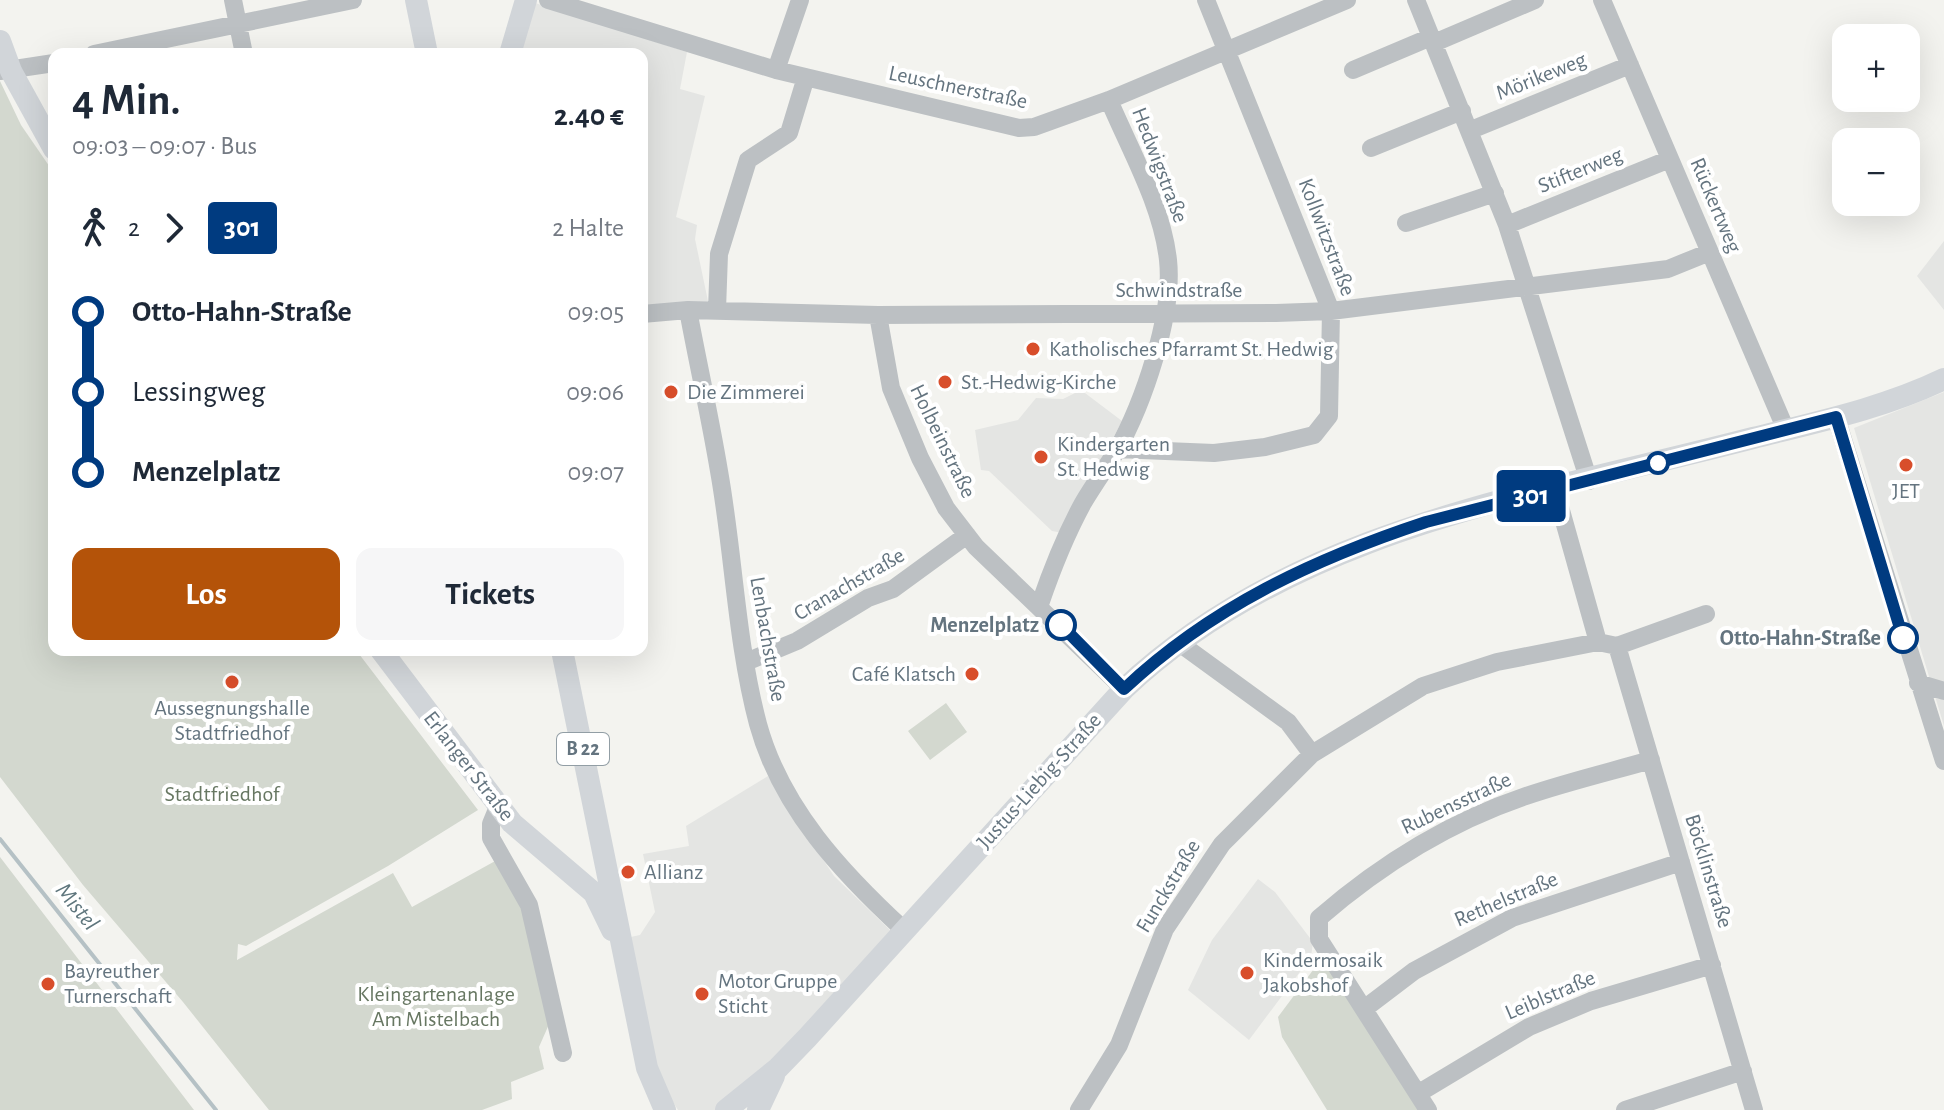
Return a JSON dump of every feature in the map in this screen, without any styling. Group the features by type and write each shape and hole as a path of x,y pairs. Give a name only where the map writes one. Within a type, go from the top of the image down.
{"main road":[{"path":"416,0 426,48"},
{"path":"512,48 526,0"},
{"path":"0,41 5,71 48,139"},
{"name":"Justus-Liebig-Straße","path":"778,1068 1124,689 1178,642 1229,608 1324,558 1426,522 1836,417 1916,393 1944,379"},
{"name":"Erlanger Straße","path":"385,656 498,807 519,830 594,893 621,948"},
{"name":"B 22","path":"563,656 621,925 621,948 652,1083 665,1110"},
{"path":"570,870 596,860 604,849"},
{"path":"726,1110 778,1068"},
{"path":"758,1110 778,1068"},
{"path":"651,1110 652,1083"}],"street":[{"path":"233,0 243,48"},
{"path":"121,48 353,0"},
{"name":"Leuschnerstraße","path":"548,0 776,70 1019,128 1034,127 1109,100 1228,53 1347,0"},
{"path":"776,70 800,0"},
{"name":"Kollwitzstraße","path":"1117,449 1214,453 1279,445 1314,435 1329,416 1331,311 1206,0"},
{"path":"1416,0 1507,225 1589,481"},
{"path":"1353,70 1535,0"},
{"name":"Rückertweg","path":"1602,0 1786,430"},
{"path":"5,71 48,64"},
{"name":"Mörikeweg","path":"1471,130 1630,65"},
{"path":"717,310 719,254 748,160 778,144 789,133 806,77"},
{"name":"Hedwigstraße","path":"1040,604 1056,558 1083,503 1117,449 1138,404 1165,314 1168,258 1159,219 1109,100"},
{"path":"1371,148 1462,111"},
{"name":"Stifterweg","path":"1507,225 1670,159"},
{"path":"1406,223 1495,193"},
{"name":"Schwindstraße","path":"648,313 688,310 878,315 1331,311 1668,269 1710,252"},
{"name":"Lenbachstraße","path":"688,310 719,471 746,662 759,725 786,789 805,822 850,880 904,930"},
{"name":"Holbeinstraße","path":"878,315 891,388 901,417 946,508 967,535"},
{"path":"1836,417 1944,761"},
{"path":"1555,489 1598,642 1617,646 1706,614"},
{"path":"967,535 1124,689"},
{"name":"Cranachstraße","path":"746,662 797,641 868,598 893,589 967,535"},
{"path":"1178,642 1288,722 1312,754"},
{"name":"Funckstraße","path":"1079,1110 1119,1045 1165,929 1222,844 1312,754 1423,686 1497,662 1598,642"},
{"name":"Böcklinstraße","path":"1617,646 1754,1110"},
{"path":"1918,683 1944,691"},
{"name":"Rubensstraße","path":"1364,1009 1319,939 1319,918 1358,884 1445,830 1524,796 1651,760"},
{"path":"498,807 491,824 491,838 529,905 563,1053"},
{"name":"Rethelstraße","path":"1364,1009 1424,965 1512,918 1681,862"},
{"name":"Leiblstraße","path":"1419,1093 1529,1027 1591,1001 1712,965"},
{"path":"1364,1009 1428,1110"},
{"path":"1625,1110 1743,1071"}],"shaded area":[{"path":"532,2 687,52 680,89 705,96 676,217 697,225 695,239 709,306 648,311 648,48 519,48"},
{"path":"1944,241 1944,310 1917,276"},
{"name":"Kindergarten St. Hedwig","path":"1081,390 1122,421 1063,533 1052,531 989,471 981,470 975,430 1018,420 1036,398 1063,399"},
{"path":"1944,392 1944,726 1854,428"},
{"path":"768,776 834,876 892,932 770,1065 716,1110 678,1110 657,1076 626,938 640,935 655,912 643,854 689,846 686,826"},
{"name":"Kindermosaik Jakobshof","path":"1258,879 1275,892 1313,942 1311,957 1249,1040 1188,990 1212,940"}],"green space":[{"name":"Stadtfriedhof","path":"0,81 21,125 48,164 48,656 361,656 478,810 388,866 246,946 238,944 237,960 393,873 412,907 497,860 521,907 550,1022 539,1047 544,1069 511,1082 512,1099 482,1110 269,1110 183,1002 83,885 0,777"},
{"path":"946,703 967,732 930,760 908,731"},
{"name":"Bayreuther Turnerschaft","path":"0,857 194,1110 0,1110"},
{"path":"1322,958 1424,1110 1327,1110 1282,1037 1278,1017"}],"waterway":[{"name":"Mistel","path":"0,839 216,1110"}],"bus line":[{"name":"301","path":"1061,625 1124,689 1178,642 1229,608 1324,558 1373,539 1426,522 1836,417 1903,638"}],"place":[{"name":"Katholisches Pfarramt St. Hedwig","path":"1033,349"},
{"name":"St.-Hedwig-Kirche","path":"945,382"},
{"name":"Die Zimmerei","path":"671,392"},
{"name":"Kindergarten St. Hedwig","path":"1041,457"},
{"name":"JET","path":"1906,465"},
{"name":"Menzelplatz","path":"1061,625"},
{"name":"Otto-Hahn-Straße","path":"1903,638"},
{"name":"Café Klatsch","path":"972,674"},
{"name":"Aussegnungshalle Stadtfriedhof","path":"232,682"},
{"name":"Allianz","path":"628,872"},
{"name":"Kindermosaik Jakobshof","path":"1247,973"},
{"name":"Bayreuther Turnerschaft","path":"48,984"},
{"name":"Motor Gruppe Sticht","path":"702,994"}],"park label":[{"name":"Kleingartenanlage Am Mistelbach","path":"436,1006"}]}
